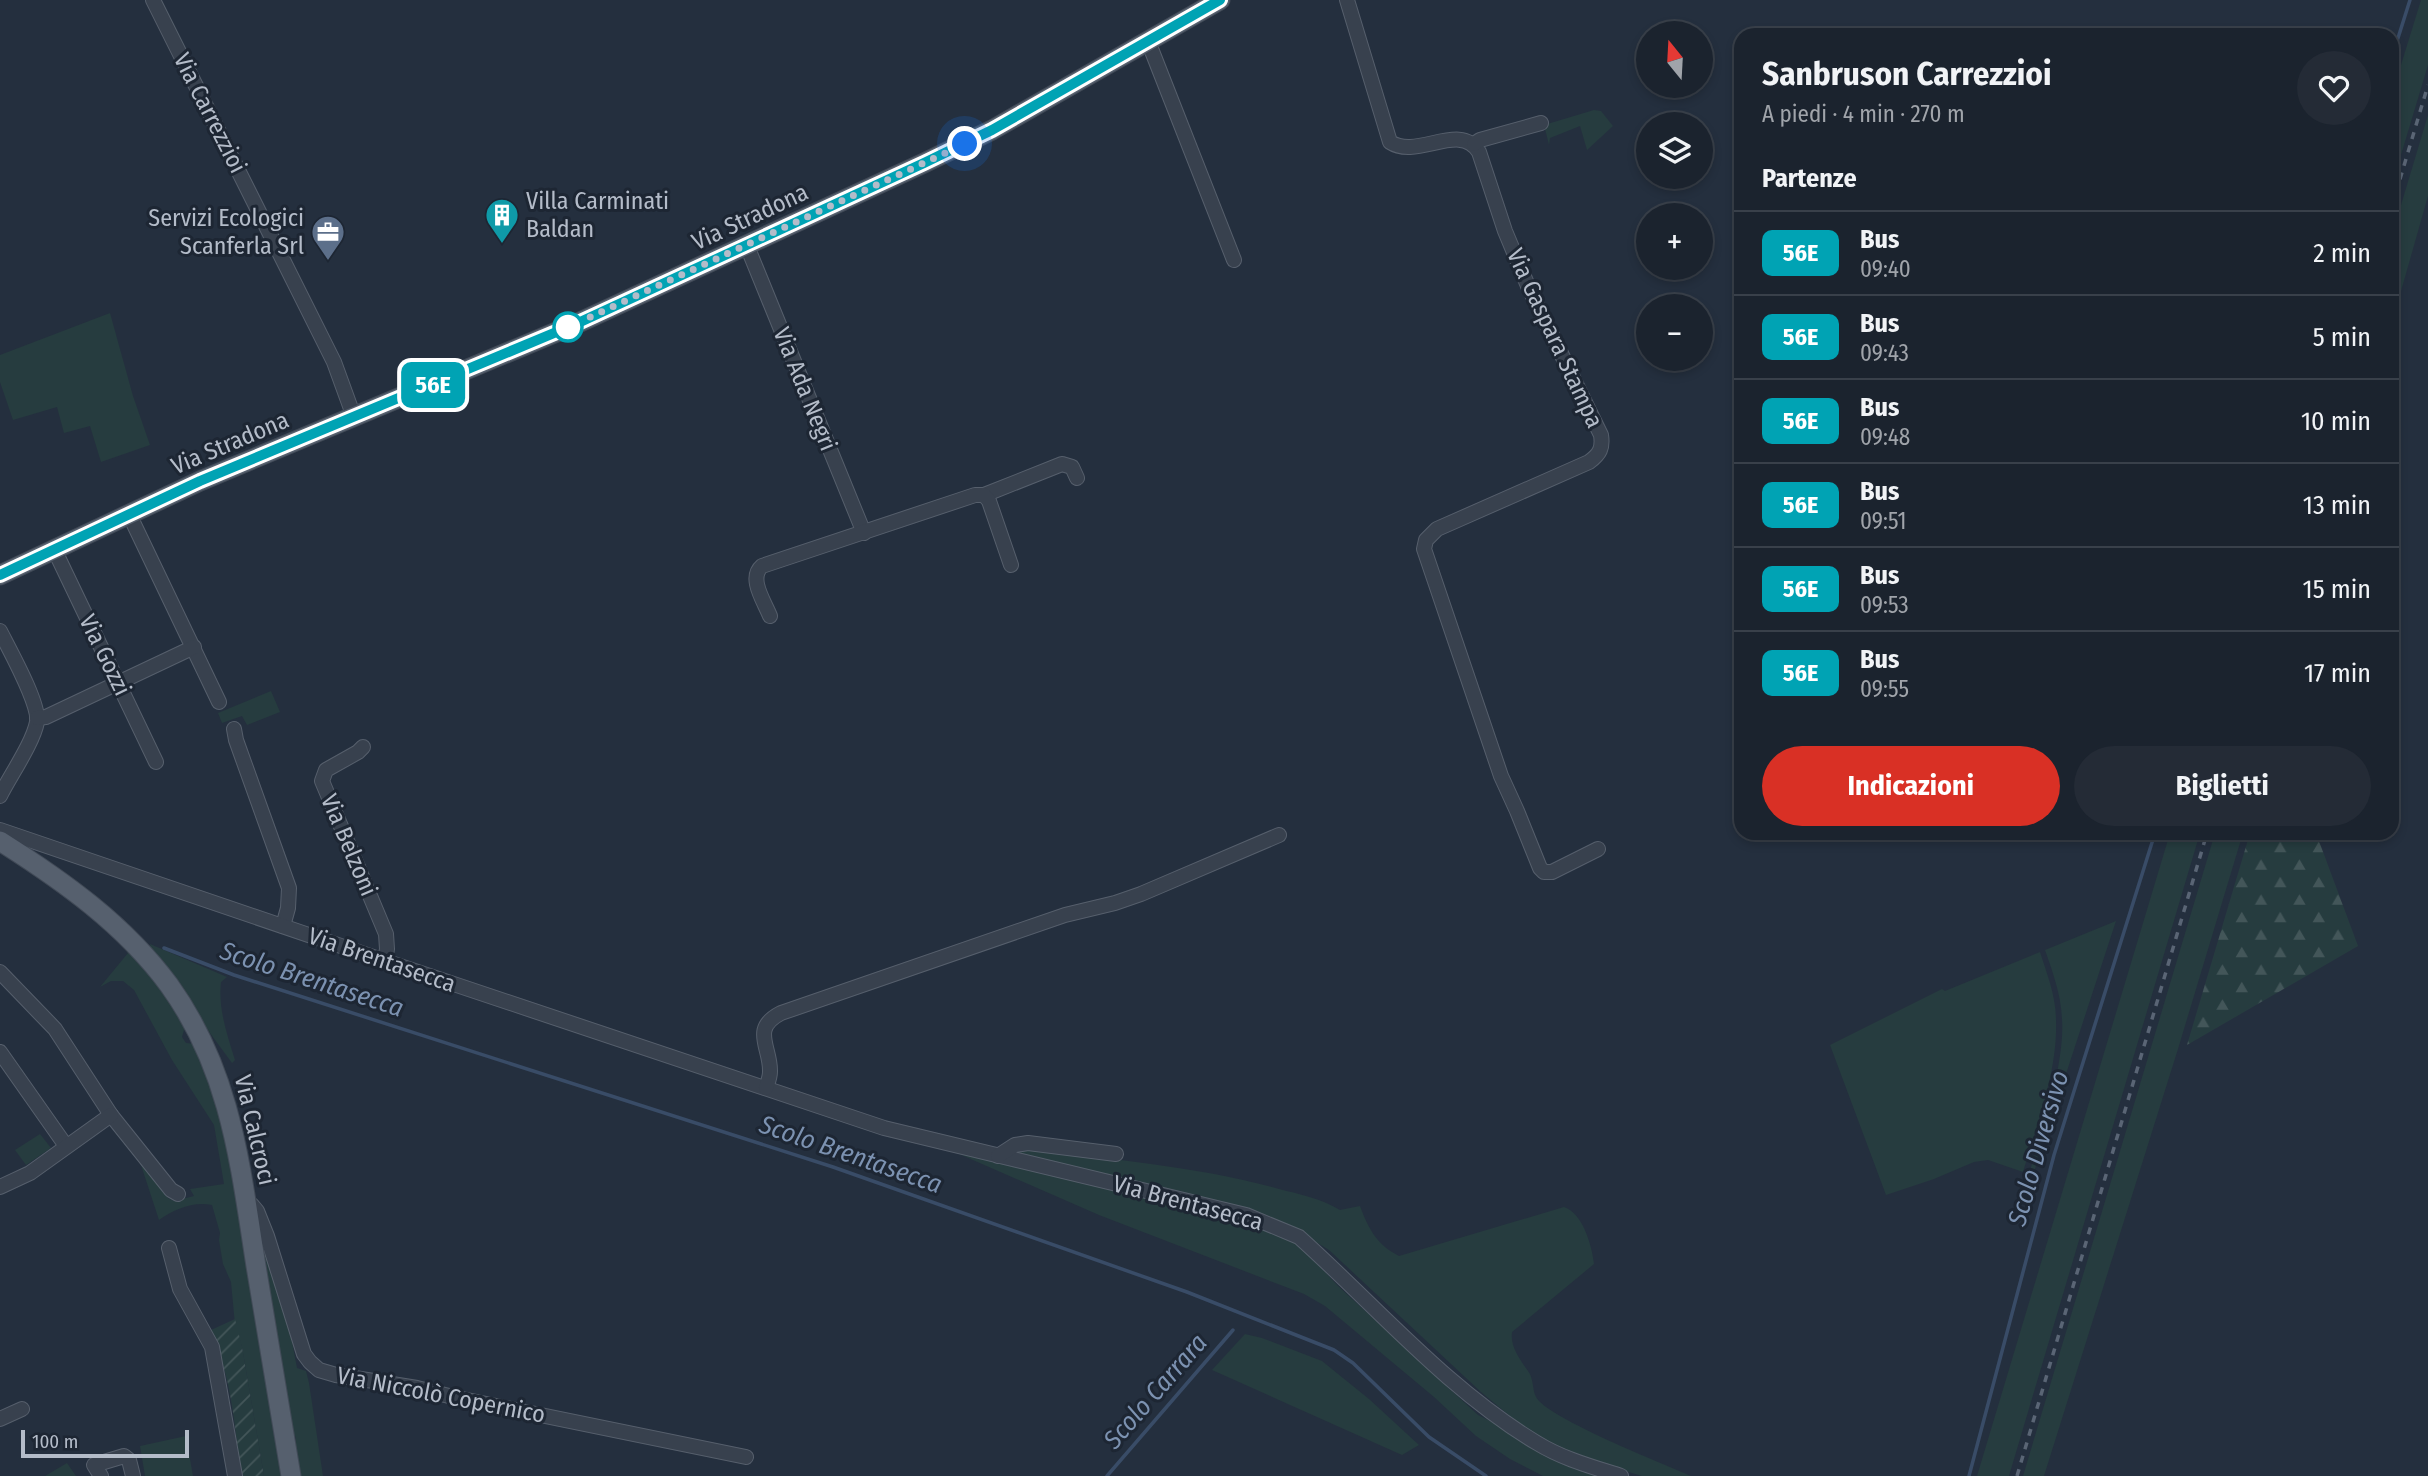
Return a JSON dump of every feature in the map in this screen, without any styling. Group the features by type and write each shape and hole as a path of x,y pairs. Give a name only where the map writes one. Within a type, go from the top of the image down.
{"main road":[{"name":"Via Stradona","path":"0,575 200,481 545,337 747,246 992,130 1220,0"},
{"name":"Via Calcroci","path":"0,841 30,859 99,911 142,953 168,984 193,1023 215,1069 233,1129 291,1476"}],"street":[{"name":"Via Carrezzioi","path":"153,0 334,362 354,417"},
{"path":"1347,0 1390,142 1405,148 1461,140 1474,144 1541,123"},
{"path":"1148,41 1234,260"},
{"name":"Via Gaspara Stampa","path":"1474,144 1528,286 1596,423 1603,445 1596,457 1589,462 1437,529 1426,540 1425,558 1501,776 1535,859 1544,872 1552,872 1598,849"},
{"name":"Via Ada Negri","path":"747,246 864,533"},
{"path":"770,616 755,578 757,570 762,566 975,495 984,495 1062,464 1072,467 1077,478"},
{"path":"984,495 989,501 1011,565"},
{"path":"129,514 219,702"},
{"name":"Via Gozzi","path":"54,549 156,762"},
{"path":"0,631 33,700 37,718 32,734 0,796"},
{"path":"37,718 46,717 194,647"},
{"path":"234,729 289,888 288,908 282,926"},
{"name":"Via Belzoni","path":"363,747 326,770 322,781 386,934 387,949 384,961"},
{"name":"Via Brentasecca","path":"0,830 884,1128 1247,1215 1299,1237 1482,1408 1537,1444 1621,1476"},
{"path":"766,1088 771,1068 764,1046 764,1034 766,1024 781,1013 1065,915 1141,894 1279,835"},
{"path":"0,972 55,1029 111,1115 171,1189 178,1194"},
{"path":"0,1052 66,1146"},
{"path":"0,1187 30,1172 111,1115"},
{"path":"998,1156 1015,1145 1028,1143 1116,1154"},
{"name":"Via Niccolò Copernico","path":"246,1203 257,1211 267,1236 304,1354 319,1370 746,1457"},
{"path":"169,1248 180,1289 212,1347 235,1476"},
{"path":"0,1419 22,1409"},
{"path":"101,1476 94,1465 120,1456 129,1460 133,1476"}],"green space":[{"path":"2421,0 2428,0 2428,65 2399,162 2399,71"},
{"path":"1594,110 1601,111 1613,126 1587,150 1580,126 1550,138 1549,145 1544,125"},
{"path":"2428,115 2428,196 2399,298 2399,212"},
{"path":"110,313 150,445 101,462 90,426 64,433 57,407 13,420 0,382 0,355"},
{"path":"271,691 280,712 247,725 242,716 222,723 218,713"},
{"path":"2168,840 2198,840 2009,1476 1977,1476"},
{"path":"2213,840 2241,840 2044,1476 2023,1476"},
{"path":"2248,840 2319,840 2358,946 2187,1045"},
{"path":"2116,921 2033,1175 2029,1174 2052,1097 2062,1037 2060,1001 2045,950"},
{"path":"118,938 137,957 186,1023 182,1037 186,1043 196,1044 224,1116 284,1476 264,1476 242,1347 235,1325 231,1282 223,1264 220,1233 212,1205 184,1207 159,1220 140,1162 168,1198 174,1201 194,1196 190,1189 224,1184 214,1125 172,1060 134,990 123,981 111,981 100,987 128,953"},
{"path":"150,944 227,977 221,982 221,1002 235,1060 232,1063 151,953"},
{"path":"2040,952 2051,985 2056,1039 2046,1097 2023,1172 1988,1160 1974,1162 1886,1195 1830,1045 1942,989 1945,991"},
{"path":"40,1134 51,1148 26,1165 15,1150"},
{"path":"1029,1149 1155,1164 1248,1181 1302,1195 1340,1210 1360,1206 1374,1235 1385,1247 1399,1256 1564,1207 1571,1210 1589,1240 1594,1264 1512,1332 1514,1348 1530,1374 1536,1397 1561,1417 1691,1476 1642,1476 1566,1451 1540,1437 1481,1392 1329,1250 1288,1225 1225,1203 1021,1157 1014,1152"},
{"path":"957,1153 1251,1222 1295,1239 1337,1285 1478,1415 1510,1431 1544,1455 1598,1476 1543,1476 1510,1459 1476,1436 1434,1397 1325,1306 1304,1294 1099,1215"},
{"path":"256,1218 290,1331 297,1368 306,1371 323,1476 297,1476 294,1456 296,1438 288,1425"},
{"path":"235,1319 264,1476 241,1476 228,1383 209,1331"},
{"path":"1245,1334 1322,1361 1419,1445 1402,1455 1212,1370"},
{"path":"186,1436 193,1476 145,1476 140,1446"},
{"path":"67,1463 76,1476 45,1476"}],"waterway":[{"name":"Scolo Diversivo","path":"2399,35 2410,0"},
{"name":"Scolo Diversivo","path":"1969,1476 2054,1155 2153,840"},
{"name":"Scolo Brentasecca","path":"164,948 234,975 833,1167 1187,1292 1334,1350 1353,1363 1429,1437 1486,1476"},
{"name":"Scolo Carrara","path":"1107,1476 1233,1330"}],"railway":[{"path":"2399,182 2428,85"},
{"path":"2017,1476 2205,840"}],"bus line":[{"name":"56E","path":"0,575 200,481 578,323 818,213 992,130 1220,0"}],"place":[{"name":"Villa Carminati Baldan","path":"502,245"},
{"name":"Servizi Ecologici Scanferla Srl","path":"328,262"}],"route":[{"path":"568,327 562,330 965,144"}]}
